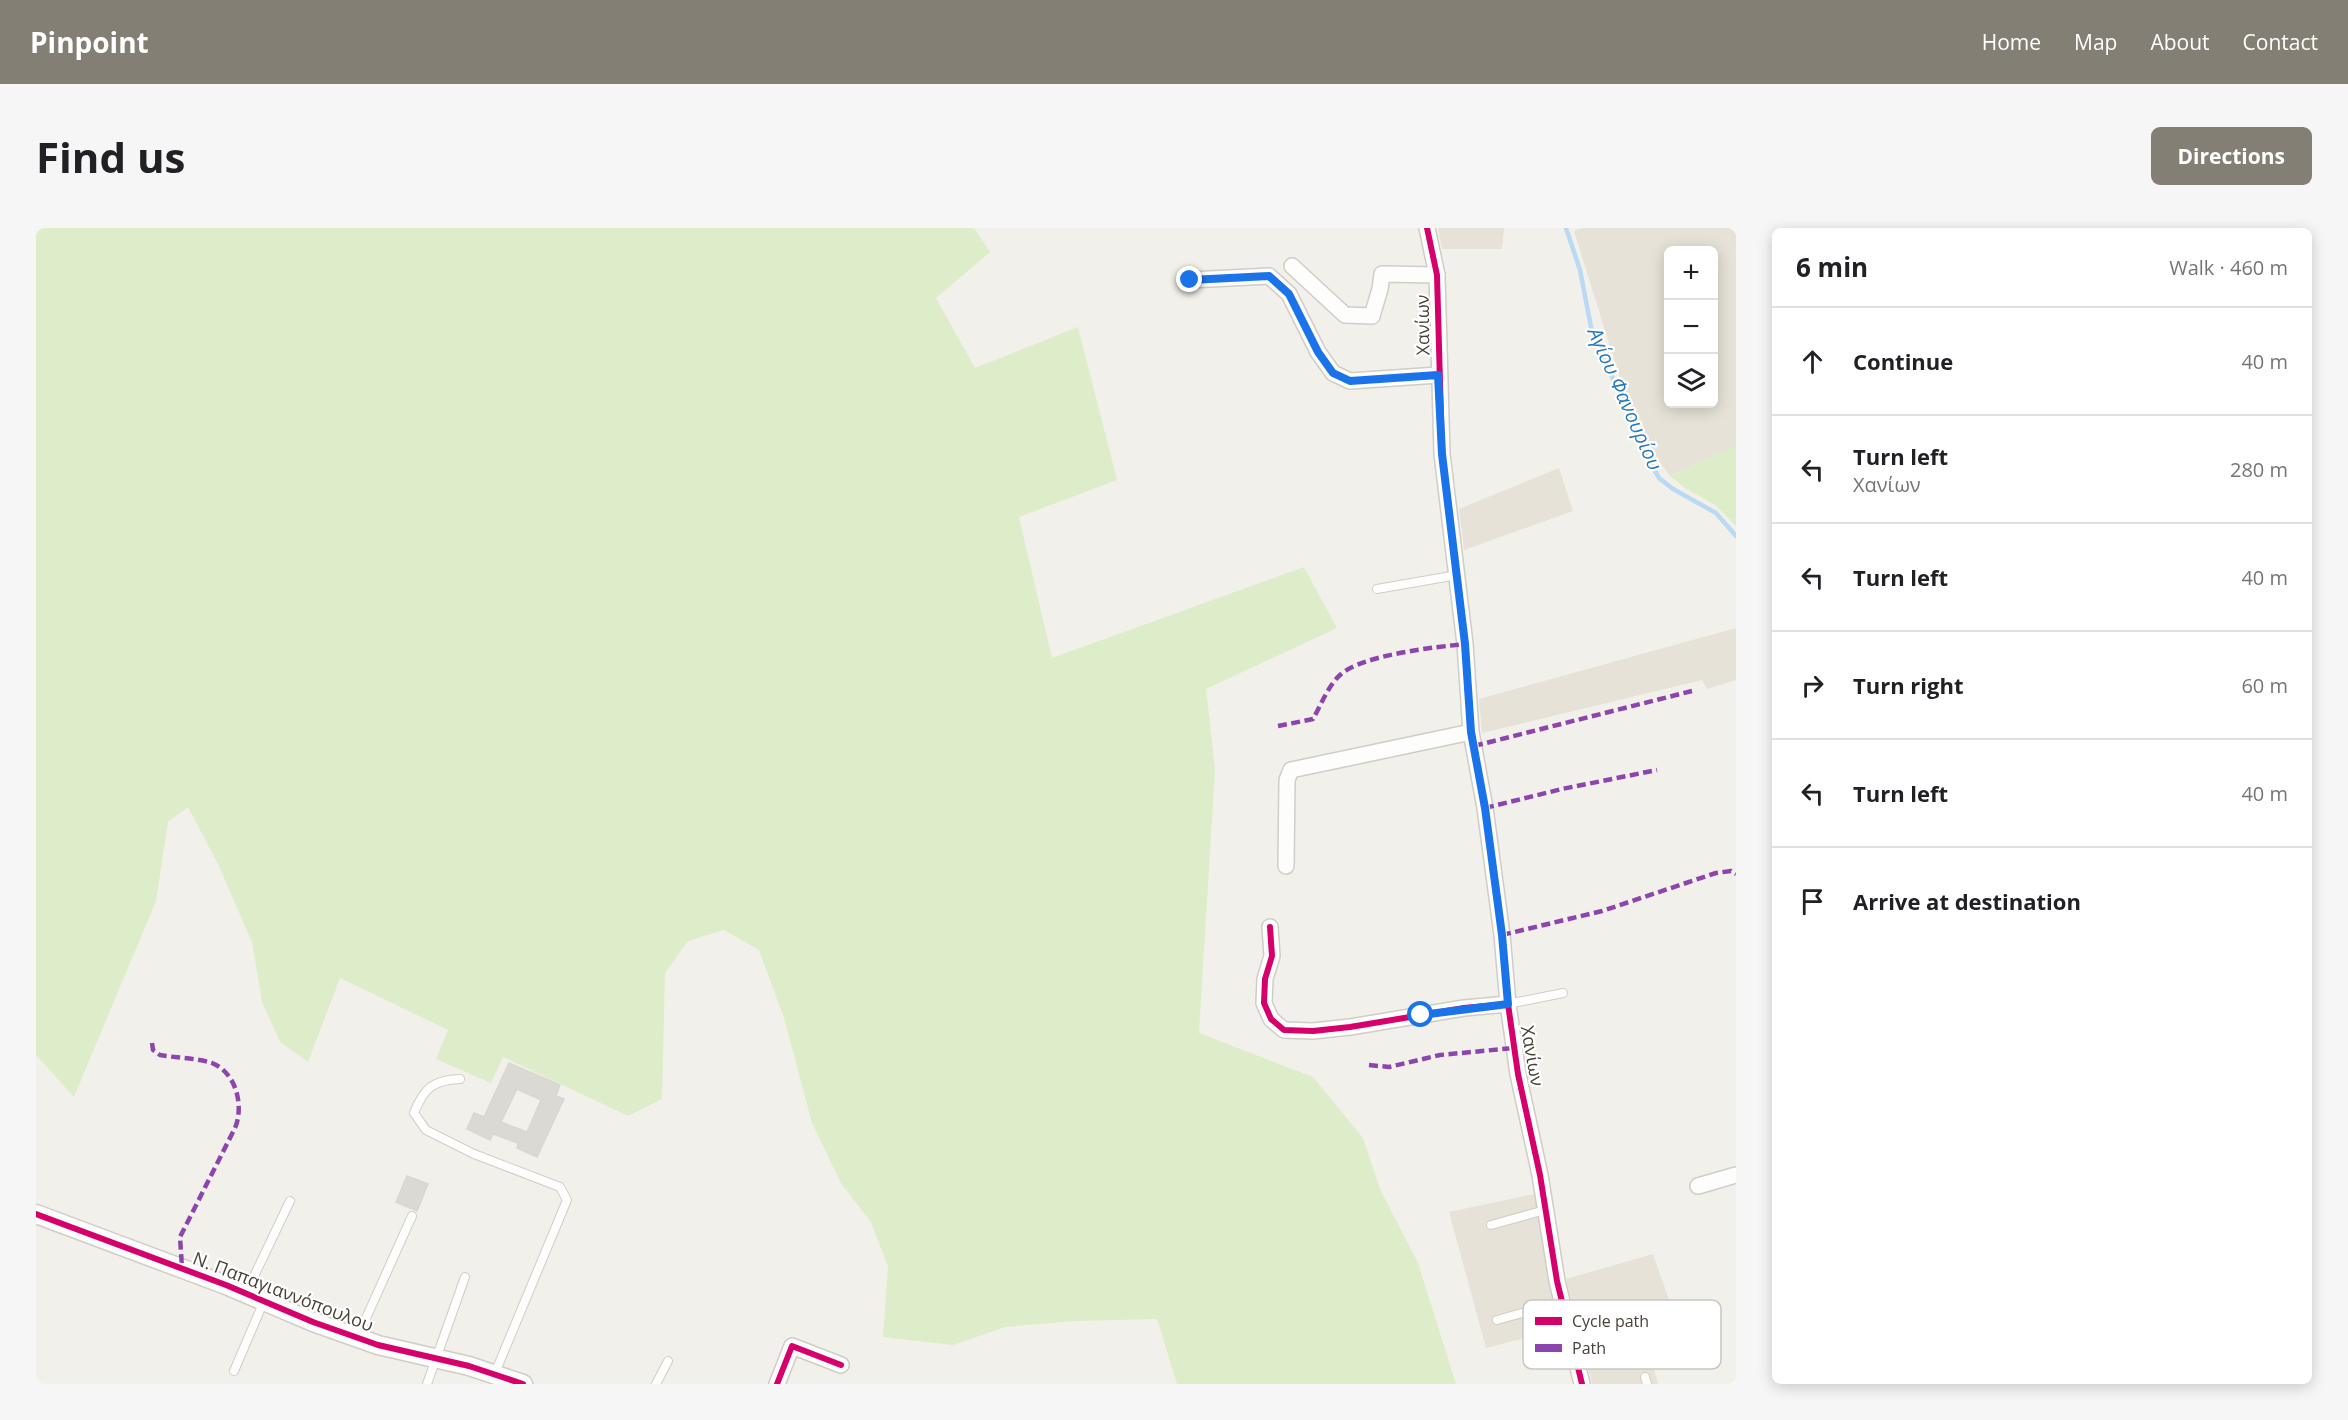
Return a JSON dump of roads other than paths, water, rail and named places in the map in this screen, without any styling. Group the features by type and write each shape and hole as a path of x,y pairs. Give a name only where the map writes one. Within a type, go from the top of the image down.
{"street":[{"name":"Χανίων","path":"1426,228 1437,274 1438,375 1442,454 1465,644 1471,732 1485,808 1502,935 1508,1004 1562,1300"},
{"path":"1292,266 1345,315 1372,316 1382,274 1437,274"},
{"path":"1190,280 1269,276 1289,294 1318,352 1333,373 1350,381 1438,375"},
{"path":"1286,866 1287,780 1291,770 1471,732"},
{"path":"1270,927 1272,956 1264,979 1264,1003 1271,1019 1284,1030 1313,1031 1350,1028 1464,1008 1508,1004"},
{"path":"1698,1186 1736,1175"},
{"name":"Ν. Παπαγιαννόπουλου","path":"36,1214 246,1293 357,1338 494,1374 523,1384"},
{"path":"777,1384 792,1346 841,1365"},
{"name":"Χανίων","path":"1578,1369 1582,1384"}],"lane":[{"path":"1377,589 1456,575"},
{"path":"1508,1004 1563,993"},
{"path":"460,1079 441,1079 421,1095 414,1113 426,1130 474,1154 560,1187 567,1200 494,1374"},
{"path":"246,1293 290,1201"},
{"path":"1491,1225 1545,1210"},
{"path":"357,1338 412,1216"},
{"path":"427,1384 465,1277"},
{"path":"234,1371 264,1301"},
{"path":"1497,1320 1523,1313"},
{"path":"656,1384 668,1361"}],"waterway":[{"name":"Αγίου Φανουρίου","path":"1566,228 1580,270 1591,327 1645,454 1659,478 1673,489 1716,513 1736,536"}]}
